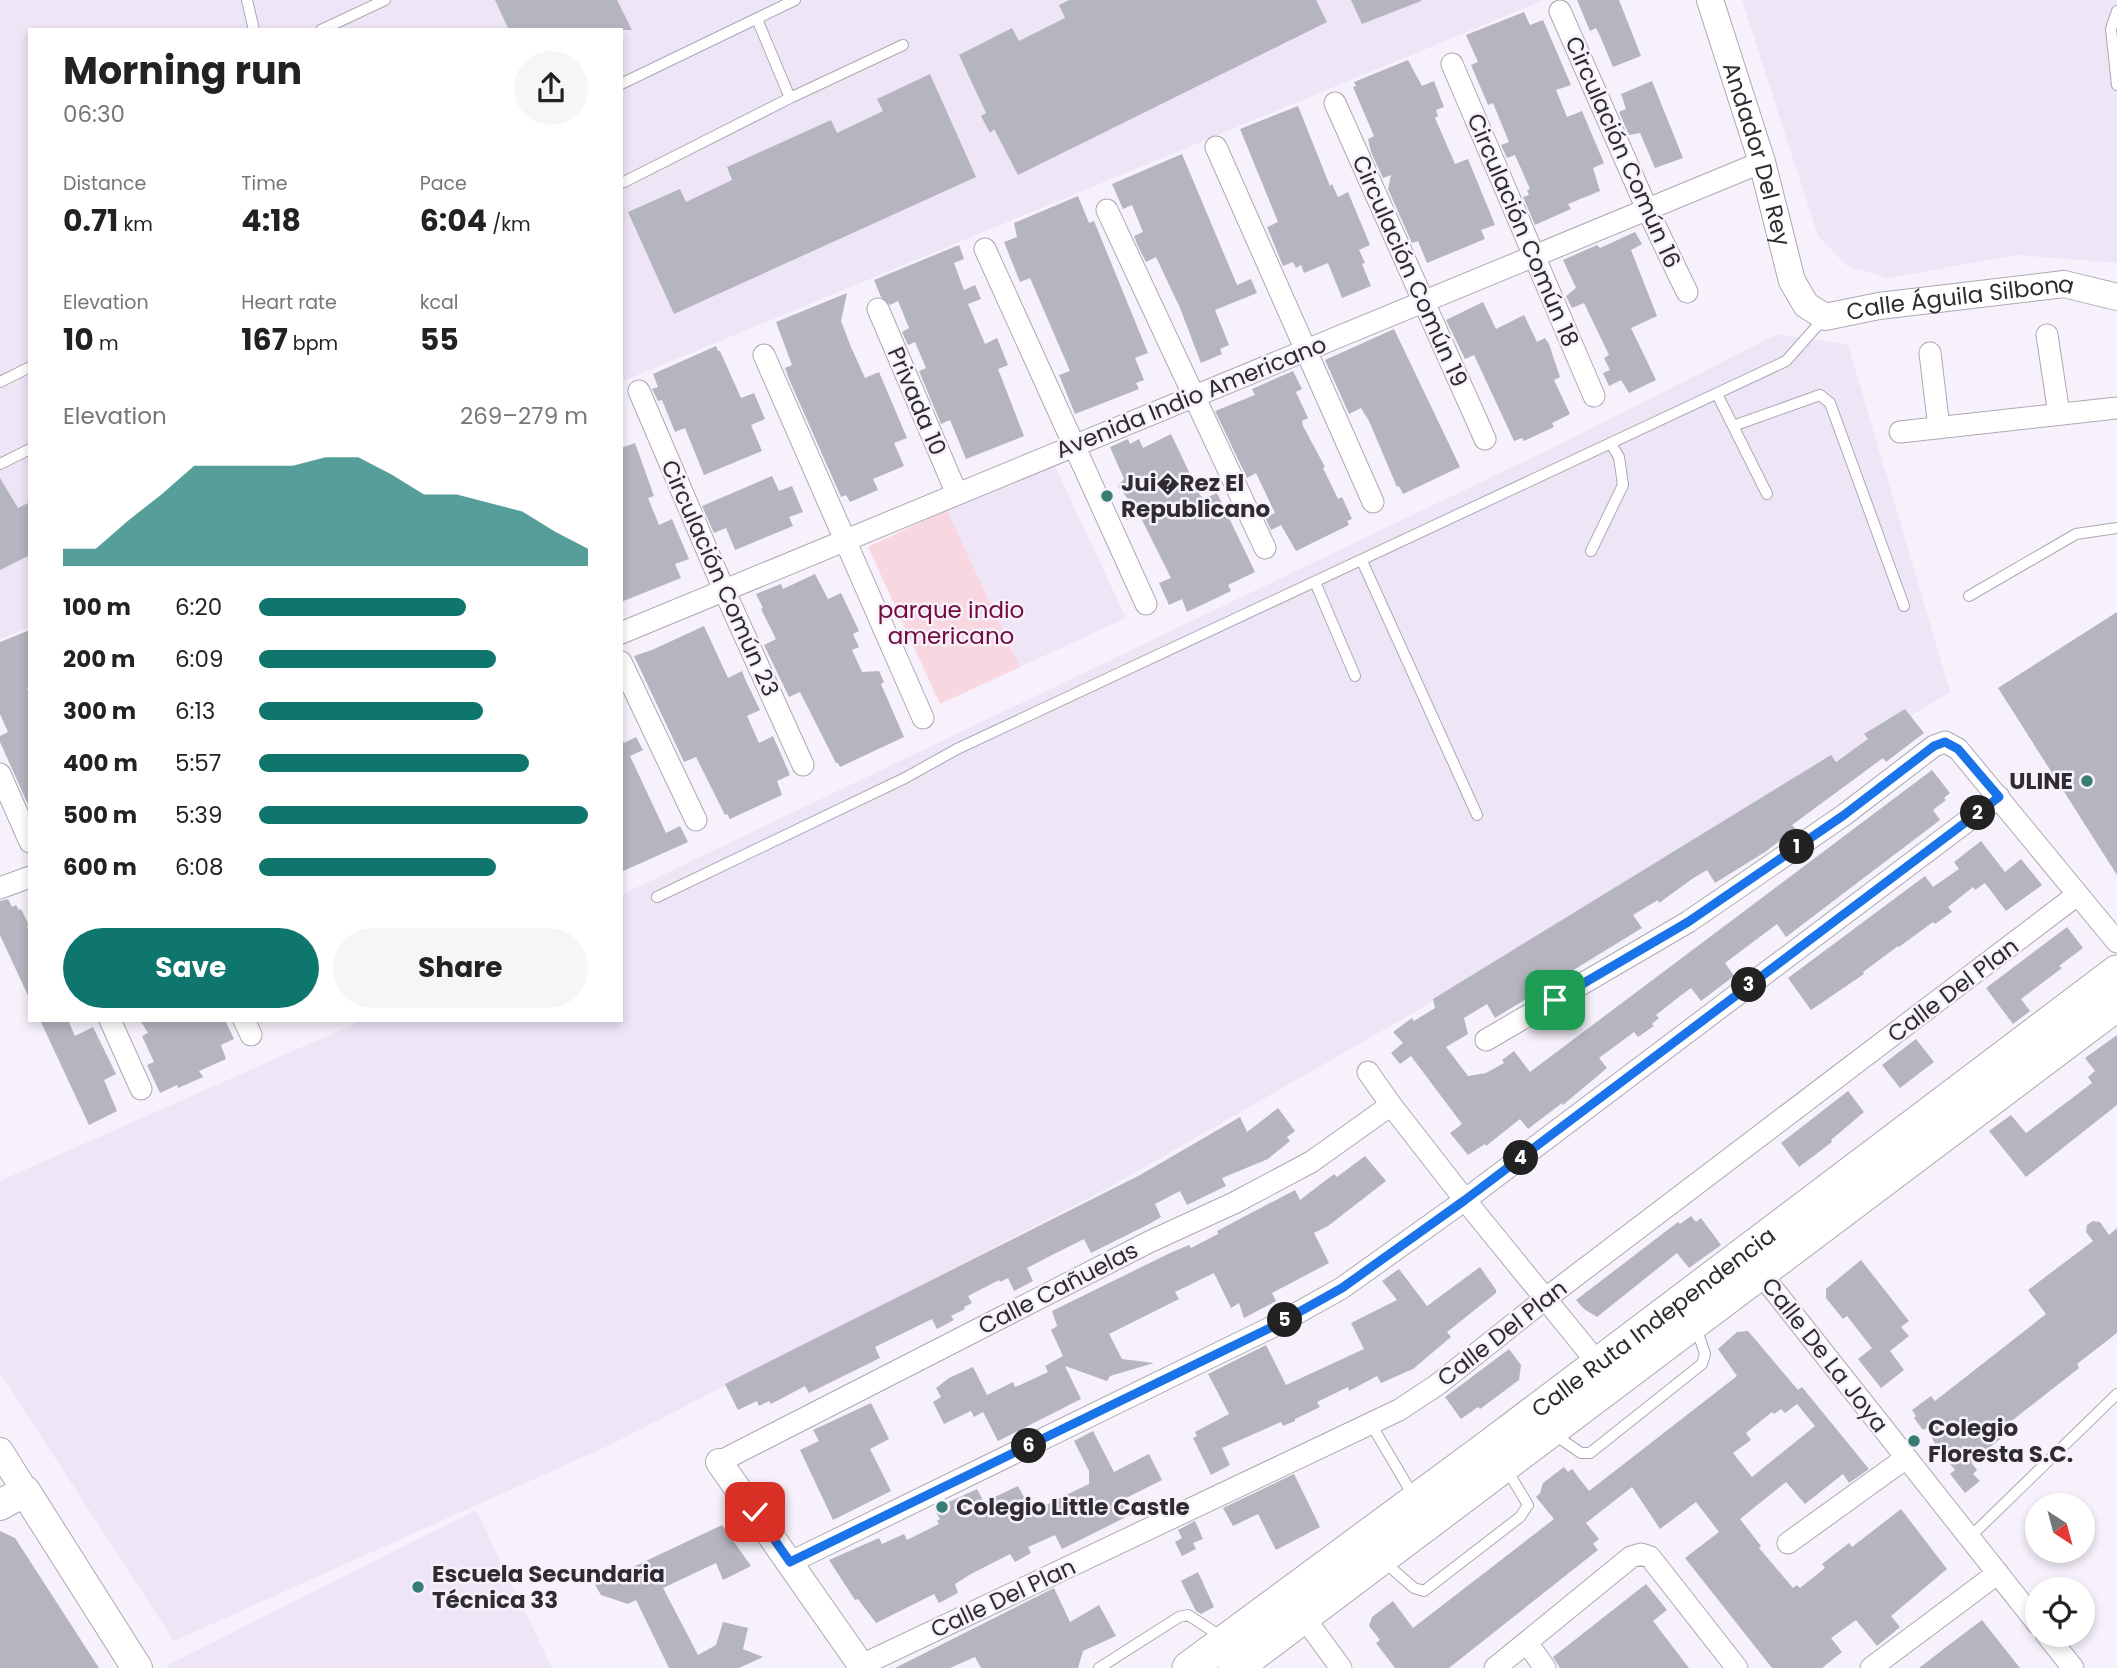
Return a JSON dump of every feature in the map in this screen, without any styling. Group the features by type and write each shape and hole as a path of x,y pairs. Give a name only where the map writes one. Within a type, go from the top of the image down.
{"main road":[{"name":"Calle Ruta Independencia","path":"1189,1668 1237,1653 1752,1262 2117,972"},
{"name":"Calle Ruta Independencia","path":"1752,1262 2117,1004"},
{"path":"13,1498 137,1668"}],"street":[{"name":"Andador Del Rey","path":"1710,0 1762,162 1792,281 1815,311"},
{"name":"Circulación Común 16","path":"1560,11 1647,209 1687,292"},
{"name":"Circulación Común 18","path":"1452,64 1594,396"},
{"name":"Circulación Común 19","path":"1335,103 1485,439"},
{"path":"1216,147 1373,502"},
{"name":"Avenida Indio Americano","path":"623,632 1762,162"},
{"path":"1107,210 1265,548"},
{"path":"985,249 1146,604"},
{"name":"Calle Águila Silbona","path":"1815,311 2064,284 2117,297"},
{"name":"Privada 10","path":"878,309 957,494"},
{"path":"2047,335 2059,414"},
{"path":"1930,353 1939,428"},
{"path":"764,355 923,718"},
{"name":"Circulación Común 23","path":"639,391 803,765"},
{"path":"1900,432 2117,408"},
{"path":"623,666 696,820"},
{"path":"1486,1040 1688,922 1844,815 1934,746 1945,742 1958,749 2117,942"},
{"path":"0,774 28,837"},
{"path":"790,1562 1274,1326 1342,1288 1465,1200 1999,797"},
{"path":"0,888 28,878"},
{"name":"Calle Del Plan","path":"862,1666 1399,1410 1437,1385 1545,1299 2077,895"},
{"path":"111,1022 141,1089"},
{"path":"1368,1072 1465,1200 1606,1374"},
{"name":"Calle Cañuelas","path":"719,1462 1149,1242 1234,1203 1300,1168 1391,1105"},
{"name":"Calle De La Joya","path":"1752,1262 2025,1608"},
{"path":"0,1451 13,1498"},
{"path":"1788,1543 1906,1458"},
{"path":"719,1462 862,1666"},
{"path":"1495,1668 1631,1557 1641,1554 1650,1557 1737,1668"},
{"path":"1871,1668 1998,1573"},
{"path":"1296,1607 1341,1668"},
{"path":"1527,1643 1545,1668"},
{"path":"2055,1647 2070,1667"}],"lane":[{"path":"247,0 254,28"},
{"path":"325,28 385,0"},
{"path":"623,83 757,19 781,3 795,0"},
{"path":"2117,11 2111,29 2117,85"},
{"path":"757,19 790,98"},
{"path":"624,182 790,98 903,45"},
{"path":"657,897 905,778 957,749 1786,361 1815,311"},
{"path":"0,382 28,368"},
{"path":"1717,394 1767,494"},
{"path":"1733,426 1820,395 1829,403 1904,606"},
{"path":"1591,551 1623,485 1619,457 1611,444"},
{"path":"0,464 28,450"},
{"path":"1969,596 2076,534 2117,528"},
{"path":"1362,561 1477,815"},
{"path":"1315,582 1355,676"},
{"path":"1542,1422 1581,1452 1590,1453 1702,1364 1705,1354 1688,1311"},
{"path":"1970,1537 2117,1394"},
{"path":"1371,1424 1424,1511"},
{"path":"1374,1549 1414,1588 1424,1591 1520,1517 1528,1505 1498,1456"},
{"path":"1099,1668 1179,1617 1188,1615 1208,1626 1237,1653"}],"shaded area":[{"path":"0,0 1544,0 623,381 623,28 28,28 28,628 0,639"},
{"path":"1742,0 2117,0 2117,263 2017,255 1888,278 1847,266 1818,236"},
{"path":"1778,334 1848,345 1950,692 1514,955 1108,1188 610,1445 174,1641 0,1373 0,1181 358,1022 623,1022 623,894 1548,450"},
{"path":"1052,460 1126,618 1020,667 947,510"},
{"name":"Escuela Secundaria Técnica 33","path":"476,1510 552,1668 170,1668 168,1665"}],"green space":[{"name":"parque indio americano","path":"947,510 1020,667 940,704 868,547"}],"building":[{"path":"495,0 617,0 632,30 623,28 508,28"},
{"path":"1069,0 1316,0 1327,22 1018,175 994,129 990,133 981,116 986,113 959,55 1012,28 1019,41 1065,18 1059,5"},
{"path":"1351,0 1421,0 1421,1 1362,24"},
{"path":"1577,0 1619,0 1641,56 1613,67 1596,28 1590,31"},
{"path":"1524,12 1530,25 1543,20 1571,85 1556,90 1567,117 1582,111 1604,163 1593,168 1600,191 1568,204 1571,209 1535,225 1523,197 1529,195 1527,190 1530,189 1515,155 1507,158 1501,145 1509,142 1493,103 1488,105 1471,65 1478,62 1466,35"},
{"path":"1408,60 1422,86 1434,81 1444,107 1436,110 1438,116 1435,118 1455,164 1468,159 1495,225 1481,230 1485,239 1427,263 1418,241 1412,243 1388,189 1391,175 1383,178 1371,152 1368,139 1374,136 1353,87 1356,86 1354,82"},
{"path":"930,74 976,177 674,314 628,212 680,189 686,202 732,180 727,167 831,120 837,133 883,111 877,99"},
{"path":"1652,81 1683,158 1655,168 1640,133 1629,135 1619,112 1626,109 1621,94"},
{"path":"1298,106 1330,186 1332,184 1338,197 1348,192 1370,245 1359,250 1371,286 1342,298 1328,263 1304,273 1301,265 1296,268 1293,262 1283,266 1267,227 1278,222 1240,129"},
{"path":"1182,154 1237,285 1251,279 1257,293 1215,310 1229,345 1220,349 1222,354 1201,363 1180,308 1156,257 1146,262 1137,244 1134,236 1143,232 1132,205 1123,209 1112,184"},
{"path":"1078,196 1089,223 1094,221 1148,353 1135,358 1144,380 1136,383 1139,389 1075,414 1059,375 1070,371 1030,278 1020,282 1004,242 1017,237 1014,223"},
{"path":"1635,232 1642,244 1631,250 1657,316 1631,328 1656,380 1629,393 1621,380 1609,386 1603,373 1610,370 1604,358 1609,355 1584,303 1572,308 1566,296 1576,288 1563,260 1597,245 1600,248"},
{"path":"959,245 964,259 954,263 964,290 975,285 981,299 968,304 985,344 997,338 1008,365 998,369 1024,436 966,459 950,420 941,424 919,371 926,368 915,342 908,345 902,332 909,328 898,301 890,305 881,297 874,280"},
{"path":"847,293 841,321 851,347 865,378 879,372 907,438 894,443 904,466 873,479 878,490 850,502 846,495 841,497 789,379 785,368 792,365 776,322"},
{"path":"1483,302 1496,329 1524,315 1537,342 1545,338 1549,344 1560,377 1554,380 1570,414 1552,423 1554,427 1524,441 1522,438 1514,441 1474,355 1465,359 1446,320"},
{"path":"1394,329 1460,467 1403,494 1399,486 1397,487 1369,421 1361,408 1349,414 1325,360"},
{"path":"716,346 741,398 754,393 765,419 751,425 762,451 704,475 685,428 675,432 662,400 658,401 652,389 658,387 653,374"},
{"path":"1293,371 1302,389 1296,392 1308,418 1302,421 1303,426 1325,467 1323,468 1338,499 1342,497 1352,519 1347,521 1349,525 1296,551 1281,525 1271,530 1265,517 1275,513 1256,473 1247,478 1215,411 1255,395 1252,389"},
{"path":"1171,434 1200,495 1204,499 1217,493 1255,572 1228,585 1231,591 1187,612 1182,599 1169,605 1159,583 1171,578 1139,514 1126,520 1120,506 1130,502 1118,486 1124,479 1110,447 1128,439 1130,444 1139,439 1143,448"},
{"path":"635,443 654,496 648,498 659,525 672,519 689,559 675,564 681,578 623,601 623,447"},
{"path":"772,476 779,491 792,486 803,512 789,517 793,526 735,550 726,528 714,533 702,506"},
{"path":"0,478 18,508 28,503 28,556 0,570"},
{"path":"815,574 828,599 841,593 859,631 853,634 859,647 852,650 862,672 879,671 884,682 881,684 904,737 840,767 800,692 789,697 764,645 776,639 756,594 781,584 783,589"},
{"name":"ULINE","path":"2117,612 2117,875 1998,688"},
{"path":"704,626 728,678 742,671 760,710 747,716 759,743 773,736 790,775 777,781 782,795 730,819 725,815 696,757 684,762 634,656"},
{"path":"28,631 28,805 0,742 0,736 8,732 0,714 0,642"},
{"path":"1905,709 1924,733 1886,762 1883,758 1792,825 1796,829 1765,852 1715,883 1707,870 1659,903 1658,900 1633,915 1642,928 1495,1018 1487,1004 1464,1018 1468,1034 1446,1047 1468,1076 1486,1073 1504,1063 1502,1060 1514,1051 1530,1072 1932,770 1950,793 1944,798 1946,800 1933,810 1940,820 1786,937 1777,924 1725,963 1734,976 1701,1001 1691,988 1680,996 1656,1015 1659,1018 1652,1024 1654,1026 1638,1037 1634,1032 1599,1058 1607,1068 1563,1105 1562,1103 1528,1129 1520,1119 1486,1146 1485,1144 1468,1155 1450,1133 1462,1124 1411,1056 1400,1064 1391,1053 1403,1043 1393,1032 1412,1018 1414,1021 1435,1008 1433,999 1831,755 1836,762 1868,739 1864,734"},
{"path":"636,737 643,750 630,756 666,833 680,826 688,842 623,871 623,741 624,743"},
{"path":"1981,841 2005,872 2021,859 2042,885 2006,911 1985,883 1975,890 1973,887 1948,907 1952,912 1898,946 1863,972 1864,974 1811,1010 1788,978 1925,876 1933,887 1959,869 1954,862"},
{"path":"8,899 12,907 16,905 28,923 28,996 0,935 0,901"},
{"path":"2067,927 2083,948 2059,966 2062,968 2021,999 2030,1011 2013,1024 1986,988"},
{"path":"41,1022 69,1022 75,1036 93,1027 116,1074 104,1080 117,1111 89,1125"},
{"path":"141,1022 226,1022 234,1039 221,1045 226,1059 199,1071 203,1077 160,1093 147,1065 154,1062 142,1036 148,1033"},
{"path":"2117,1035 2117,1105 2026,1177 1989,1131 2011,1115 2026,1133 2092,1083 2088,1077 2095,1071 2085,1058"},
{"path":"1916,1039 1934,1062 1900,1088 1882,1065"},
{"path":"1848,1091 1864,1112 1831,1140 1832,1142 1799,1167 1781,1143"},
{"path":"1278,1108 1295,1131 1287,1137 1290,1141 1268,1159 1222,1178 1226,1186 1187,1205 1180,1191 1155,1204 1161,1217 1149,1224 1091,1253 1084,1239 1027,1268 1033,1281 1014,1291 1008,1278 1000,1282 999,1280 968,1296 972,1303 951,1316 954,1320 937,1329 932,1319 875,1347 880,1358 809,1393 805,1386 771,1404 769,1401 759,1406 757,1401 738,1410 725,1384 1140,1175 1240,1117 1247,1132"},
{"path":"1365,1156 1386,1181 1328,1226 1314,1233 1329,1263 1272,1293 1276,1301 1244,1318 1239,1303 1231,1308 1214,1273 1175,1292 1179,1299 1109,1334 1122,1359 1154,1363 1110,1376 1107,1381 1065,1366 1081,1399 998,1441 983,1412 974,1417 971,1411 944,1424 933,1402 941,1397 936,1388 949,1378 973,1367 987,1395 1013,1382 1015,1387 1048,1372 1045,1366 1063,1356 1051,1330 1057,1326 1052,1311 1170,1253 1189,1245 1191,1248 1218,1234 1217,1231 1295,1190 1300,1200 1334,1174 1337,1177"},
{"path":"1691,1216 1696,1222 1701,1218 1721,1245 1689,1268 1677,1253 1597,1317 1576,1300 1678,1222 1680,1224"},
{"path":"2093,1221 2100,1222 2109,1235 2117,1228 2117,1333 2077,1364 2079,1368 2009,1423 2014,1428 1971,1462 1977,1470 1973,1474 1980,1481 1965,1493 1950,1474 1955,1470 1937,1448 1927,1428 1923,1430 1914,1418 1916,1416 1912,1410 1931,1396 1935,1401 2046,1314 2028,1290 2093,1241 2086,1232 2087,1225"},
{"path":"1861,1260 1909,1321 1901,1327 1909,1336 1890,1351 1904,1370 1881,1388 1858,1359 1872,1348 1847,1316 1843,1319 1826,1298 1826,1289"},
{"path":"1480,1267 1496,1293 1447,1332 1451,1337 1413,1369 1381,1383 1377,1376 1349,1391 1348,1387 1317,1402 1320,1407 1295,1421 1283,1426 1281,1422 1222,1448 1230,1465 1211,1475 1193,1438 1197,1436 1195,1432 1229,1414 1208,1374 1266,1345 1286,1385 1364,1349 1351,1323 1397,1300 1382,1281 1399,1269 1427,1306"},
{"path":"1748,1331 1798,1390 1802,1387 1869,1469 1849,1483 1843,1474 1805,1504 1786,1482 1740,1519 1761,1546 1759,1548 1793,1588 1797,1585 1800,1588 1825,1568 1822,1564 1849,1543 1852,1547 1901,1509 1947,1569 1891,1616 1900,1627 1877,1646 1856,1620 1831,1638 1842,1652 1822,1668 1772,1668 1685,1558 1719,1532 1696,1502 1660,1529 1632,1487 1586,1523 1599,1539 1593,1544 1598,1550 1449,1668 1395,1668 1376,1643 1380,1640 1369,1626 1372,1617 1393,1601 1413,1628 1554,1519 1536,1497 1543,1483 1564,1467 1568,1472 1572,1469 1589,1491 1737,1376 1718,1349 1737,1332","holes":["1797,1404 1815,1426 1752,1477 1733,1453 1751,1440 1746,1433 1772,1412 1774,1414 1781,1409 1785,1413"]},
{"path":"1509,1349 1521,1365 1519,1380 1480,1409 1478,1407 1461,1419 1445,1397"},
{"path":"871,1403 889,1439 870,1449 891,1491 833,1520 800,1450 819,1441 813,1430"},
{"path":"1093,1431 1114,1472 1149,1454 1162,1480 1126,1498 1134,1513 1062,1549 1055,1535 1028,1547 1031,1553 1015,1562 1010,1554 971,1574 955,1584 958,1593 939,1603 934,1594 876,1623 858,1599 855,1600 829,1560 879,1538 882,1544 904,1534 907,1540 939,1524 937,1521 940,1519 934,1509 977,1489 984,1502 1018,1486 1032,1512 1089,1484 1089,1471 1074,1441"},
{"path":"1294,1474 1320,1527 1276,1550 1258,1514 1233,1526 1223,1508"},
{"path":"1195,1521 1203,1539 1193,1543 1196,1549 1182,1556 1175,1542 1182,1538 1178,1530"},
{"path":"722,1525 751,1566 723,1580 716,1563 663,1588 698,1655 716,1645 723,1622 748,1628 743,1649 763,1657 739,1668 669,1668 636,1600 628,1604 601,1595 595,1585"},
{"path":"0,1531 15,1538 99,1668 0,1668"},
{"path":"1198,1572 1214,1607 1201,1614 1196,1611 1181,1581"},
{"path":"1646,1584 1667,1610 1653,1621 1689,1668 1560,1668 1553,1657"},
{"path":"1054,1588 1070,1622 1099,1605 1116,1636 1083,1651 1078,1668 981,1668 975,1657 950,1668 895,1668"},
{"path":"1982,1620 2020,1668 1919,1668 1945,1648"}],"place":[{"name":"Jui�Rez El Republicano","path":"1107,496"},
{"name":"ULINE","path":"2087,781"},
{"name":"Colegio Floresta S.C.","path":"1914,1441"},
{"name":"Colegio Little Castle","path":"942,1507"},
{"name":"Escuela Secundaria Técnica 33","path":"418,1587"}],"route":[{"path":"755,1512 790,1562 1274,1326 1342,1288 1465,1200 1999,797 1958,749 1945,742 1934,746 1844,815 1688,922 1555,1000"}]}
